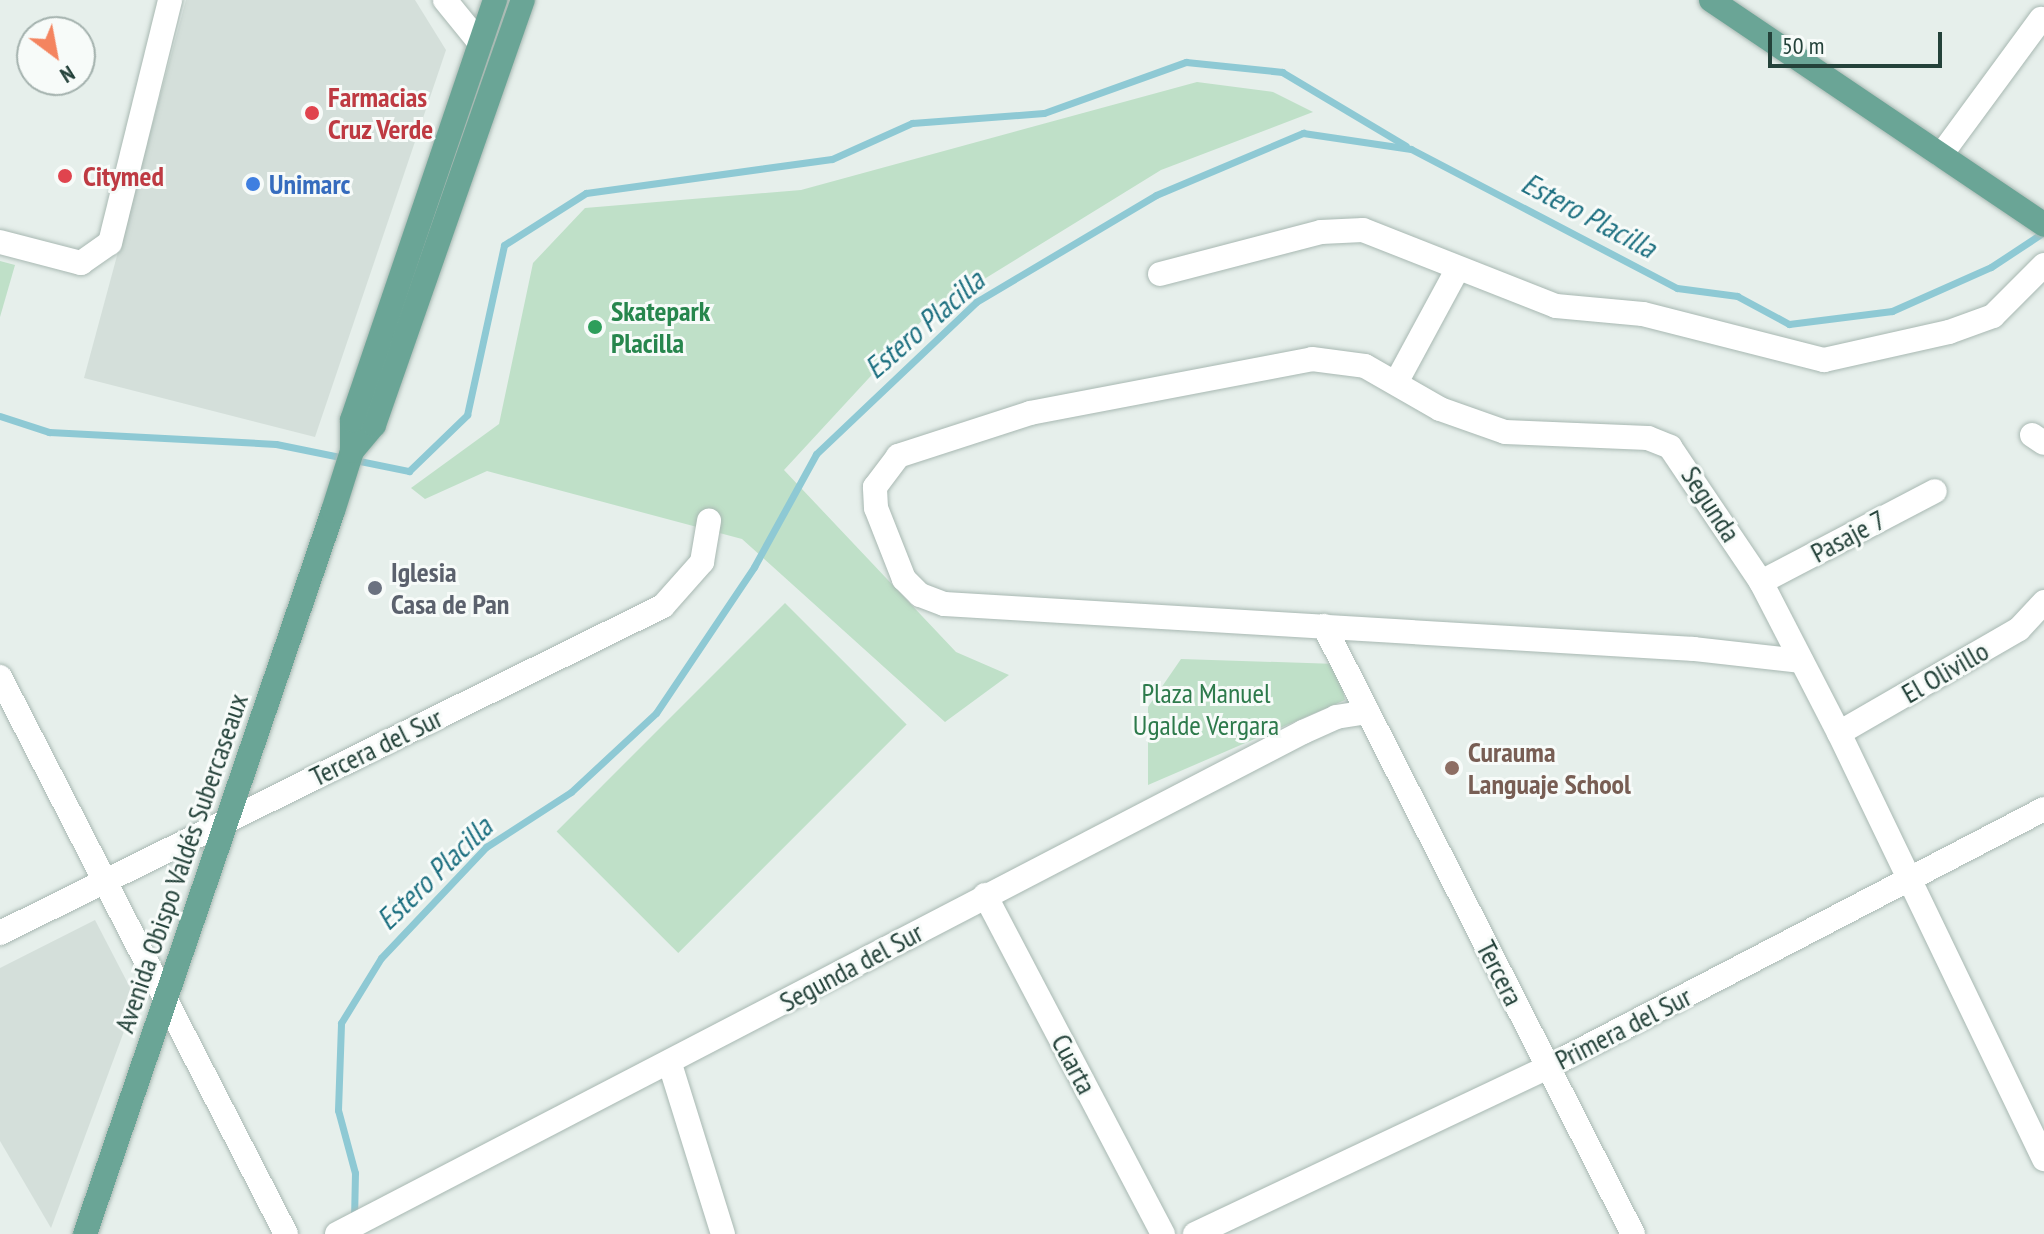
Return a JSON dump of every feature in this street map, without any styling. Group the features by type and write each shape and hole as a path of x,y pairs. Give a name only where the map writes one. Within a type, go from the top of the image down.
{"main road":[{"path":"352,451 352,420 495,0"},
{"path":"352,451 374,425 523,0"},
{"path":"1712,0 2044,225"},
{"name":"Avenida Obispo Valdés Subercaseaux","path":"85,1234 352,451"}],"street":[{"path":"0,242 81,263 110,243 170,0"},
{"path":"445,0 480,43"},
{"path":"1941,155 2038,13"},
{"path":"1160,274 1321,232 1363,230 1556,306 1643,314 1824,360 1949,332 1993,316 2044,265"},
{"path":"1397,381 1458,268"},
{"name":"Segunda","path":"1801,661 1694,649 944,604 920,595 904,579 876,508 880,474 898,456 1030,413 1312,359 1357,363 1397,381 1440,409 1497,430 1648,438 1670,447 1761,582 1839,733 2044,1159"},
{"name":"Pasaje 7","path":"1761,582 1935,491"},
{"name":"Tercera del Sur","path":"0,933 663,606 702,562 709,521"},
{"name":"El Olivillo","path":"1839,733 2019,629 2044,602"},
{"name":"Tercera","path":"1324,626 1633,1234"},
{"path":"0,677 286,1234"},
{"name":"Segunda del Sur","path":"337,1234 670,1064 985,895 1303,732 1336,717 1368,712"},
{"name":"Primera del Sur","path":"1195,1234 1548,1067 1910,878 2041,816"},
{"name":"Cuarta","path":"985,895 1163,1234"},
{"path":"670,1064 723,1234"}],"shaded area":[{"path":"186,0 415,0 446,50 315,437 84,378"},
{"path":"95,920 136,999 51,1228 0,1141 0,968"}],"green space":[{"path":"1197,82 1273,92 1313,112 1161,170 929,313 784,470 956,652 1009,675 945,722 742,539 487,471 425,499 411,488 499,424 533,263 585,208 801,190"},
{"path":"0,261 15,265 0,317"},
{"path":"785,603 907,725 678,953 557,831"},
{"name":"Plaza Manuel Ugalde Vergara","path":"1181,659 1337,664 1345,700 1148,785 1148,707"}],"waterway":[{"path":"0,416 49,432 276,444 409,471 467,415 504,245 586,193 832,159 912,123 1044,113 1186,62 1282,72 1406,146"},
{"name":"Estero Placilla","path":"354,1220 355,1173 338,1110 341,1023 381,958 486,847 571,792 656,713 754,567 816,454 976,302 1156,195 1303,133 1411,149 1677,288 1737,296 1789,324 1892,311 1991,267 2044,232"}],"place":[{"name":"Farmacias Cruz Verde","path":"312,113"},
{"name":"Citymed","path":"65,176"},
{"name":"Unimarc","path":"253,184"},
{"name":"Skatepark Placilla","path":"595,327"},
{"name":"Iglesia Casa de Pan","path":"375,588"},
{"name":"Curauma Languaje School","path":"1452,768"}]}
